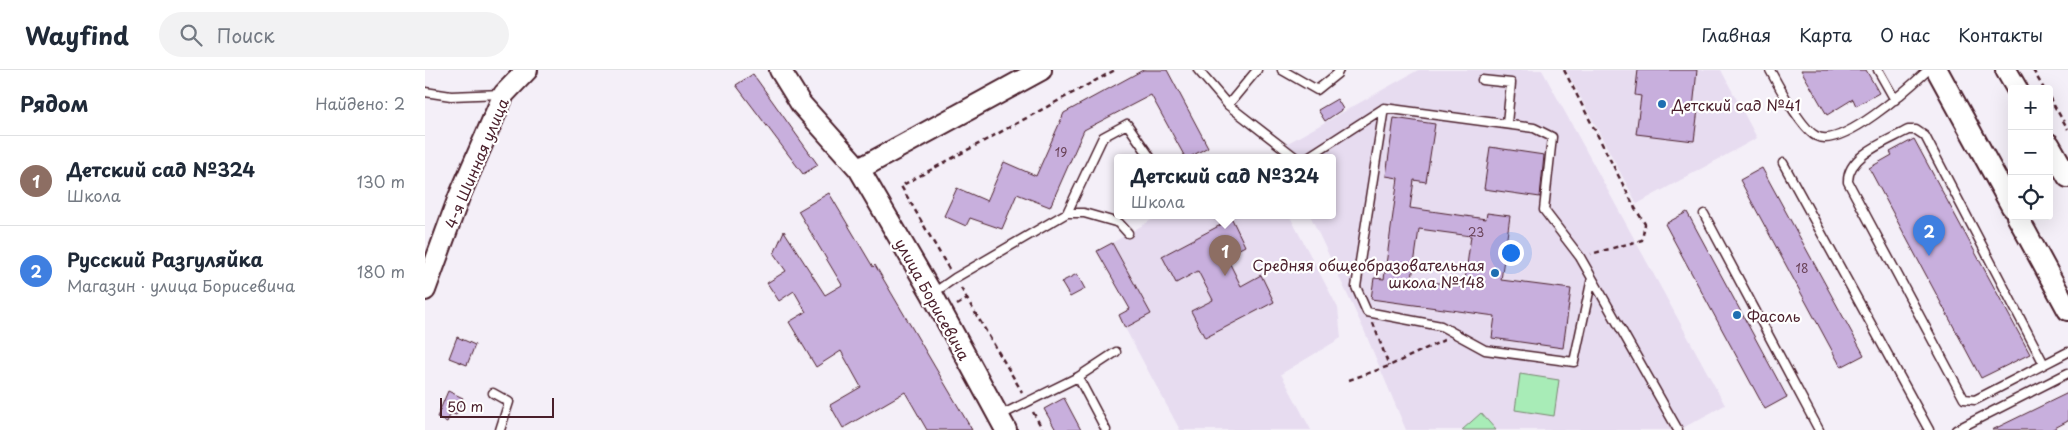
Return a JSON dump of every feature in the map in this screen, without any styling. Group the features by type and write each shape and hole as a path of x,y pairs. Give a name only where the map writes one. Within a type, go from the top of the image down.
{"street":[{"name":"4-я Шинная улица","path":"425,290 459,197 504,94 527,70"},
{"name":"улица Борисевича","path":"780,70 801,104 859,169 932,294 1002,423"},
{"path":"859,169 1041,70"},
{"path":"1937,70 2008,200"},
{"path":"2006,70 2015,85"},
{"path":"2053,151 2068,177"},
{"path":"2019,220 2068,310"}],"lane":[{"path":"1198,70 1228,105 1291,154"},
{"path":"1228,105 1257,70"},
{"path":"1282,70 1317,90 1337,74 1339,70"},
{"path":"1770,70 1804,124 1816,136 1827,139 1842,134 1895,100 1928,70"},
{"path":"1879,70 1895,100"},
{"path":"1482,80 1511,83 1507,124"},
{"path":"425,92 451,96 504,94"},
{"path":"1384,108 1356,287 1367,312 1441,326 1485,350 1574,362 1592,278"},
{"path":"1313,154 1384,108 1534,128 1552,137 1544,210 1580,257 1678,430"},
{"path":"1067,213 1103,137 1127,124 1149,154"},
{"path":"2044,364 1925,136 1916,130 1908,130 1857,158 1850,167 1848,182 1964,398 1975,400 2068,352"},
{"path":"1783,163 1929,430"},
{"path":"932,294 955,278 1067,213 1084,213 1119,223 1129,233"},
{"path":"1704,214 1819,430"},
{"path":"1002,423 1028,402 1078,377 1115,352"},
{"path":"1956,430 2068,373"},
{"path":"1078,377 1106,430"},
{"path":"493,394 509,402 501,430"}],"path":[{"path":"1043,430 901,186 1115,70"},
{"path":"1564,70 1645,224 1642,240 1580,257"},
{"path":"2033,70 2042,85"},
{"path":"2053,104 2068,129"},
{"path":"953,307 967,299"},
{"path":"1369,313 1389,366"},
{"path":"1349,380 1389,366 1451,336"}],"shaded area":[{"name":"Средняя общеобразовательная школа №148","path":"1418,70 1542,70 1725,405 1679,430 1406,430 1364,330 1312,219 1336,219 1336,154 1282,154 1279,148"},
{"name":"Детский сад №41","path":"1566,70 1721,70 1757,138 1637,204"},
{"path":"1153,219 1291,219 1338,308 1341,338 1281,374 1311,430 1180,430 1125,328 1151,314 1112,243"}],"green space":[{"path":"1520,374 1559,380 1554,416 1515,410"},
{"path":"1481,413 1496,430 1462,430"}],"building":[{"path":"1143,70 1167,70 1208,147 1195,154 1183,154 1151,95 1084,130 1050,207 1017,194 1002,229 970,218 966,226 944,216 957,188 987,201 1004,162 1036,176 1064,113"},
{"path":"1638,70 1697,70 1693,108 1698,109 1694,141 1636,134 1641,96 1635,95"},
{"path":"1801,70 1866,70 1879,93 1856,106 1853,99 1827,115"},
{"path":"753,74 818,165 803,174 736,85"},
{"path":"1337,99 1343,109 1325,121 1318,110"},
{"path":"1394,118 1435,124 1426,182 1414,180 1410,208 1486,219 1487,213 1510,216 1501,280 1571,289 1563,348 1492,338 1495,316 1371,299 1374,278 1384,279 1398,178 1386,176","holes":["1419,229 1471,236 1464,287 1412,279"]},
{"path":"1914,139 2030,354 1981,378 1869,168 1892,155 1890,152"},
{"path":"1490,147 1544,155 1540,197 1484,189"},
{"path":"1762,168 1864,355 1841,367 1740,180"},
{"path":"829,193 873,267 875,265 972,430 927,430 905,392 843,428 830,405 861,387 841,351 816,367 789,322 806,312 794,291 779,301 767,283 786,271 774,254 784,231 825,295 842,285 798,211"},
{"path":"1687,212 1787,397 1765,409 1665,224"},
{"path":"1232,219 1245,246 1226,256 1241,286 1261,275 1274,302 1205,338 1191,311 1213,300 1198,271 1176,283 1162,256"},
{"path":"1112,243 1151,314 1125,328 1119,315 1130,309 1097,251"},
{"path":"1077,274 1085,289 1070,297 1061,282"},
{"path":"457,337 475,345 467,365 449,358"},
{"path":"448,391 463,398 456,415 451,413 447,422 437,417"},
{"path":"2068,393 2068,421 2051,430 1992,430"},
{"path":"1064,398 1081,430 1056,430 1044,409"}],"place":[{"name":"Детский сад №41","path":"1662,104"},
{"name":"Русский Разгуляйка","path":"1929,256"},
{"name":"Средняя общеобразовательная школа №148","path":"1495,273"},
{"name":"Детский сад №324","path":"1225,276"},
{"name":"Фасоль","path":"1737,315"}]}
